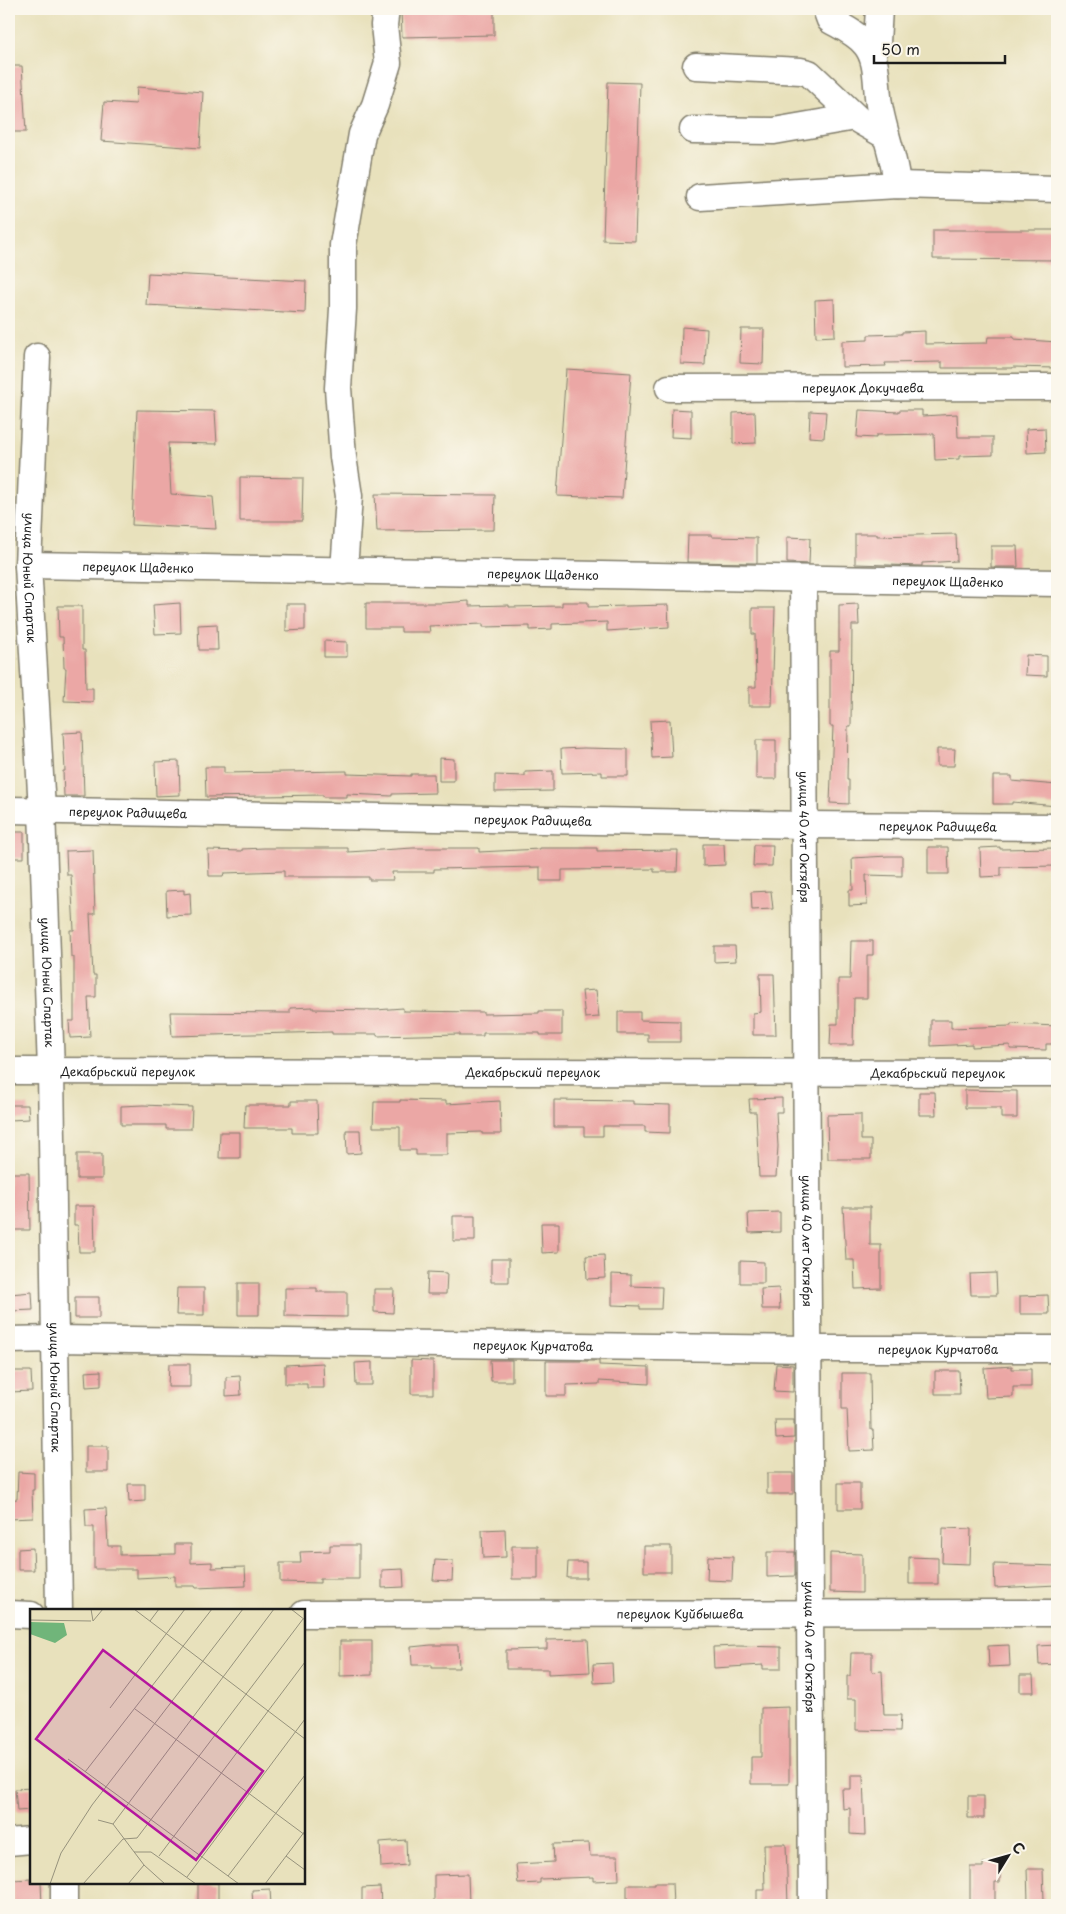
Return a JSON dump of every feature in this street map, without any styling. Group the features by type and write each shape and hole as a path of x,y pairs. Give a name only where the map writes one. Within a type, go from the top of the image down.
{"street":[{"path":"344,571 349,496 343,457 338,388 343,245 362,134 375,105 388,63 384,25 386,9"},
{"path":"826,9 830,20 853,33 866,44 872,55 876,72 879,108 895,165 898,185"},
{"path":"872,55 877,42 879,9"},
{"path":"696,66 801,71 809,73 855,118 886,136"},
{"path":"693,130 774,131 855,118"},
{"path":"700,197 898,185 1057,189"},
{"name":"улица Юный Спартак","path":"37,357 28,565 42,810 51,1071 60,1609"},
{"name":"переулок Докучаева","path":"669,388 1057,387"},
{"name":"переулок Щаденко","path":"28,565 1057,583"},
{"name":"улица 40 лет Октября","path":"803,579 812,1905"},
{"name":"переулок Радищева","path":"9,810 805,825 1057,827"},
{"name":"Декабрьский переулок","path":"9,1072 1057,1073"},
{"name":"переулок Курчатова","path":"9,1340 1057,1349"},
{"name":"переулок Куйбышева","path":"305,1614 1057,1613"},
{"path":"9,1614 30,1615"},
{"path":"9,1842 30,1840"},
{"path":"64,1884 64,1905"}],"building":[{"path":"401,9 494,9 494,35 402,37"},
{"path":"9,66 22,66 26,132 9,132"},
{"path":"608,82 640,83 635,241 603,240"},
{"path":"137,87 203,92 200,148 101,141 104,102 136,104"},
{"path":"933,230 1057,230 1057,260 933,259"},
{"path":"148,273 306,281 305,313 146,305"},
{"path":"834,299 835,336 816,337 815,300"},
{"path":"682,327 707,329 705,365 681,364"},
{"path":"741,329 764,329 763,364 740,363"},
{"path":"925,331 925,344 987,343 988,337 1014,337 1014,339 1057,342 1056,368 942,368 942,362 885,363 886,366 842,367 842,341 868,340 868,335"},
{"path":"566,369 631,373 622,498 557,496"},
{"path":"672,409 691,410 691,438 671,437"},
{"path":"137,410 215,411 217,444 168,443 171,494 213,497 216,529 132,525"},
{"path":"859,410 899,412 899,410 922,410 922,416 957,414 958,437 993,437 993,455 959,456 959,459 935,460 934,434 876,435 876,438 857,437"},
{"path":"810,411 826,412 824,438 809,437"},
{"path":"755,412 756,443 733,444 733,413"},
{"path":"1045,428 1046,452 1027,453 1026,429"},
{"path":"240,477 303,478 302,521 240,521"},
{"path":"375,494 495,495 494,530 377,531"},
{"path":"855,534 877,534 877,536 956,534 957,561 922,563 922,566 855,564"},
{"path":"688,535 757,538 757,563 687,562"},
{"path":"787,537 810,538 809,564 787,563"},
{"path":"991,546 1017,546 1018,567 991,567"},
{"path":"469,601 469,606 509,605 509,607 562,606 562,602 588,602 588,607 668,605 669,627 607,631 607,622 552,624 552,629 530,630 530,626 483,627 483,624 429,626 430,632 401,632 401,628 366,628 366,603"},
{"path":"180,603 181,633 155,634 153,605"},
{"path":"286,604 305,604 305,630 286,631"},
{"path":"858,604 859,625 852,625 851,726 848,726 847,780 849,780 849,804 830,803 833,726 830,726 830,651 839,651 839,605"},
{"path":"58,606 82,606 82,650 85,650 86,688 93,688 93,702 64,701 66,668 64,668 63,637 59,637"},
{"path":"752,608 775,608 772,706 749,706 749,687 756,687 755,634 752,634"},
{"path":"217,624 218,650 199,650 198,625"},
{"path":"324,641 347,642 347,657 324,657"},
{"path":"1026,655 1047,656 1047,676 1025,675"},
{"path":"670,720 672,757 652,758 650,721"},
{"path":"82,732 84,796 64,796 63,733"},
{"path":"756,740 776,740 776,779 756,779"},
{"path":"561,749 628,749 628,776 602,776 602,772 562,773"},
{"path":"937,749 955,749 954,766 937,766"},
{"path":"439,758 454,759 454,781 439,781"},
{"path":"179,761 180,795 156,796 155,762"},
{"path":"205,767 224,767 224,773 347,771 347,774 411,776 411,774 434,774 435,793 392,794 392,796 347,794 347,797 323,797 323,795 206,797"},
{"path":"553,771 553,791 495,792 495,775 525,776 525,772"},
{"path":"993,776 1012,776 1012,781 1057,785 1057,806 1012,802 1012,804 993,804"},
{"path":"9,832 24,832 24,858 9,858"},
{"path":"703,844 724,844 725,865 703,866"},
{"path":"754,845 773,845 772,866 753,866"},
{"path":"928,847 948,847 949,874 928,874"},
{"path":"1000,847 1000,849 1057,848 1057,866 1001,867 1001,876 981,877 980,848"},
{"path":"348,848 348,852 413,848 479,848 479,852 540,848 597,848 597,851 678,850 677,872 654,872 654,869 562,870 562,881 540,881 540,867 434,869 434,872 392,872 393,880 369,880 369,877 284,877 284,871 224,873 223,876 209,876 208,850 242,851 242,849"},
{"path":"93,850 95,914 90,914 93,975 96,975 96,997 88,997 90,1037 70,1038 69,1021 74,1021 74,957 71,957 70,930 74,930 71,875 67,875 66,851"},
{"path":"902,856 902,876 866,875 867,905 849,906 849,890 853,890 852,858"},
{"path":"184,890 184,894 190,893 191,915 167,916 166,891"},
{"path":"771,891 773,909 752,910 751,892"},
{"path":"851,941 873,941 873,955 867,955 867,998 854,998 853,1045 830,1045 831,1024 838,1024 838,979 850,979"},
{"path":"714,946 735,946 736,961 714,962"},
{"path":"760,974 774,974 776,1035 753,1035 753,1013 761,1012"},
{"path":"596,990 599,1017 585,1018 582,991"},
{"path":"313,1007 313,1009 376,1010 403,1008 403,1011 483,1012 483,1014 562,1011 562,1035 483,1033 483,1036 460,1036 460,1034 377,1036 377,1034 332,1034 332,1032 172,1036 170,1012 290,1013 290,1008"},
{"path":"618,1012 640,1012 640,1020 680,1021 680,1042 648,1042 648,1034 618,1034"},
{"path":"931,1020 951,1020 951,1028 1011,1026 1011,1024 1057,1026 1057,1044 1046,1044 1046,1050 1010,1049 1010,1045 972,1047 972,1044 931,1046"},
{"path":"965,1090 1017,1091 1017,1118 1001,1118 1001,1108 965,1108"},
{"path":"919,1092 935,1092 936,1115 919,1115"},
{"path":"782,1098 782,1112 776,1112 778,1146 776,1177 759,1177 756,1112 750,1112 749,1099"},
{"path":"400,1100 446,1101 446,1104 500,1101 501,1134 482,1134 482,1132 447,1133 447,1155 416,1155 416,1150 400,1150 400,1127 373,1127 374,1102 400,1102"},
{"path":"554,1100 633,1101 633,1104 670,1105 670,1133 645,1132 645,1126 603,1126 603,1136 584,1136 584,1127 554,1127"},
{"path":"291,1101 317,1101 318,1133 292,1133 292,1128 244,1128 245,1105 291,1105"},
{"path":"9,1105 28,1105 29,1119 10,1120"},
{"path":"121,1106 192,1107 191,1129 166,1129 166,1125 121,1125"},
{"path":"861,1114 861,1140 871,1140 871,1159 828,1159 827,1115"},
{"path":"346,1130 360,1130 361,1153 347,1154"},
{"path":"220,1132 240,1132 240,1158 219,1158"},
{"path":"77,1154 102,1154 102,1179 77,1179"},
{"path":"9,1173 29,1173 30,1230 11,1230"},
{"path":"74,1206 94,1206 95,1252 79,1252 78,1225 74,1225"},
{"path":"843,1207 870,1207 870,1245 881,1245 881,1288 855,1289 854,1260 846,1260"},
{"path":"780,1212 780,1232 749,1233 748,1213"},
{"path":"453,1216 475,1216 475,1241 453,1241"},
{"path":"541,1223 559,1223 559,1252 542,1253"},
{"path":"604,1255 605,1278 587,1279 586,1256"},
{"path":"491,1259 509,1259 509,1282 491,1282"},
{"path":"740,1261 764,1262 764,1283 740,1283"},
{"path":"428,1272 447,1273 446,1294 427,1294"},
{"path":"996,1273 997,1295 971,1295 970,1274"},
{"path":"612,1274 631,1275 631,1286 662,1287 661,1309 640,1309 640,1306 612,1305"},
{"path":"238,1283 259,1283 259,1315 238,1315"},
{"path":"177,1288 204,1288 204,1315 176,1315"},
{"path":"285,1288 317,1288 317,1292 347,1292 347,1317 285,1316"},
{"path":"779,1288 780,1309 762,1309 761,1289"},
{"path":"374,1289 394,1289 393,1313 374,1312"},
{"path":"32,1292 33,1310 11,1311 10,1294"},
{"path":"1048,1295 1049,1314 1020,1314 1020,1296"},
{"path":"75,1297 99,1297 99,1318 75,1318"},
{"path":"411,1360 433,1361 433,1394 411,1394"},
{"path":"490,1360 512,1360 512,1381 491,1381"},
{"path":"546,1361 599,1361 599,1365 649,1367 649,1384 599,1381 599,1384 566,1385 566,1396 546,1396"},
{"path":"372,1362 372,1385 356,1385 355,1363"},
{"path":"323,1363 324,1388 307,1388 307,1384 285,1384 285,1365"},
{"path":"169,1364 190,1364 190,1387 168,1387"},
{"path":"776,1364 793,1365 793,1392 774,1391"},
{"path":"1012,1366 1012,1369 1031,1369 1031,1387 1013,1387 1013,1397 986,1398 984,1368"},
{"path":"9,1371 31,1371 32,1391 9,1392"},
{"path":"101,1371 101,1386 86,1387 85,1372"},
{"path":"935,1371 959,1371 960,1394 935,1394"},
{"path":"842,1373 870,1373 871,1430 873,1430 874,1450 849,1451 847,1409 842,1409"},
{"path":"240,1376 241,1395 226,1396 226,1377"},
{"path":"775,1420 794,1420 794,1438 776,1439"},
{"path":"86,1446 108,1446 108,1472 86,1472"},
{"path":"18,1472 34,1473 34,1490 32,1490 33,1518 9,1519 9,1500 17,1499"},
{"path":"767,1473 793,1473 793,1494 767,1494"},
{"path":"838,1483 860,1483 860,1509 838,1509"},
{"path":"128,1484 145,1484 145,1501 129,1502"},
{"path":"106,1508 108,1546 120,1546 120,1555 175,1554 175,1544 191,1544 191,1563 212,1562 212,1568 245,1567 246,1586 196,1588 195,1586 175,1586 175,1576 137,1578 137,1569 94,1569 94,1527 86,1527 85,1509"},
{"path":"943,1528 971,1529 970,1564 942,1563"},
{"path":"505,1529 506,1557 483,1558 482,1530"},
{"path":"330,1545 359,1545 359,1579 320,1579 320,1583 280,1582 280,1563 301,1563 300,1552 330,1551"},
{"path":"512,1546 538,1546 538,1579 512,1579"},
{"path":"644,1546 671,1546 671,1572 644,1572"},
{"path":"33,1548 34,1570 18,1570 18,1549"},
{"path":"767,1552 795,1552 795,1576 767,1577"},
{"path":"830,1553 862,1554 862,1593 830,1592"},
{"path":"708,1556 733,1557 732,1581 707,1580"},
{"path":"909,1557 938,1558 938,1584 909,1584"},
{"path":"435,1560 453,1561 452,1581 433,1580"},
{"path":"568,1562 586,1562 586,1578 567,1578"},
{"path":"994,1564 1057,1566 1057,1585 995,1588"},
{"path":"403,1569 404,1587 382,1588 382,1570"},
{"path":"588,1639 590,1672 548,1674 548,1669 506,1669 506,1650 547,1649 547,1640"},
{"path":"340,1641 372,1641 372,1675 340,1676"},
{"path":"458,1645 459,1668 432,1668 432,1665 412,1665 411,1647"},
{"path":"1009,1645 1010,1666 989,1667 988,1646"},
{"path":"1057,1645 1057,1664 1039,1665 1038,1646"},
{"path":"713,1647 781,1647 781,1669 763,1669 763,1665 714,1668"},
{"path":"851,1653 872,1653 872,1672 882,1671 884,1715 901,1715 900,1731 856,1730 856,1699 847,1699 847,1676 850,1676"},
{"path":"612,1663 613,1682 594,1683 593,1664"},
{"path":"1020,1675 1033,1675 1034,1692 1020,1692"},
{"path":"789,1707 789,1784 751,1784 751,1757 761,1757 761,1708"},
{"path":"851,1775 863,1775 865,1835 850,1834 850,1808 843,1809 842,1789 851,1789"},
{"path":"30,1788 30,1810 17,1811 15,1789"},
{"path":"968,1796 984,1796 984,1818 968,1818"},
{"path":"406,1840 407,1865 381,1867 380,1842"},
{"path":"589,1843 590,1856 618,1856 619,1880 593,1881 593,1877 540,1879 540,1883 518,1884 516,1864 554,1862 553,1844"},
{"path":"764,1844 786,1844 788,1905 757,1905 757,1890 765,1890"},
{"path":"983,1863 1000,1863 1000,1882 995,1882 995,1905 970,1905 970,1867 983,1867"},
{"path":"1027,1869 1043,1869 1044,1901 1028,1901"},
{"path":"468,1874 469,1905 434,1905 434,1875"},
{"path":"30,1879 30,1884 41,1884 42,1905 14,1905 13,1880"},
{"path":"655,1883 672,1883 673,1905 627,1905 627,1885 655,1885"},
{"path":"198,1884 218,1884 218,1905 198,1905"},
{"path":"380,1887 381,1905 362,1905 362,1888"},
{"path":"270,1889 271,1905 253,1905 252,1890"}]}
